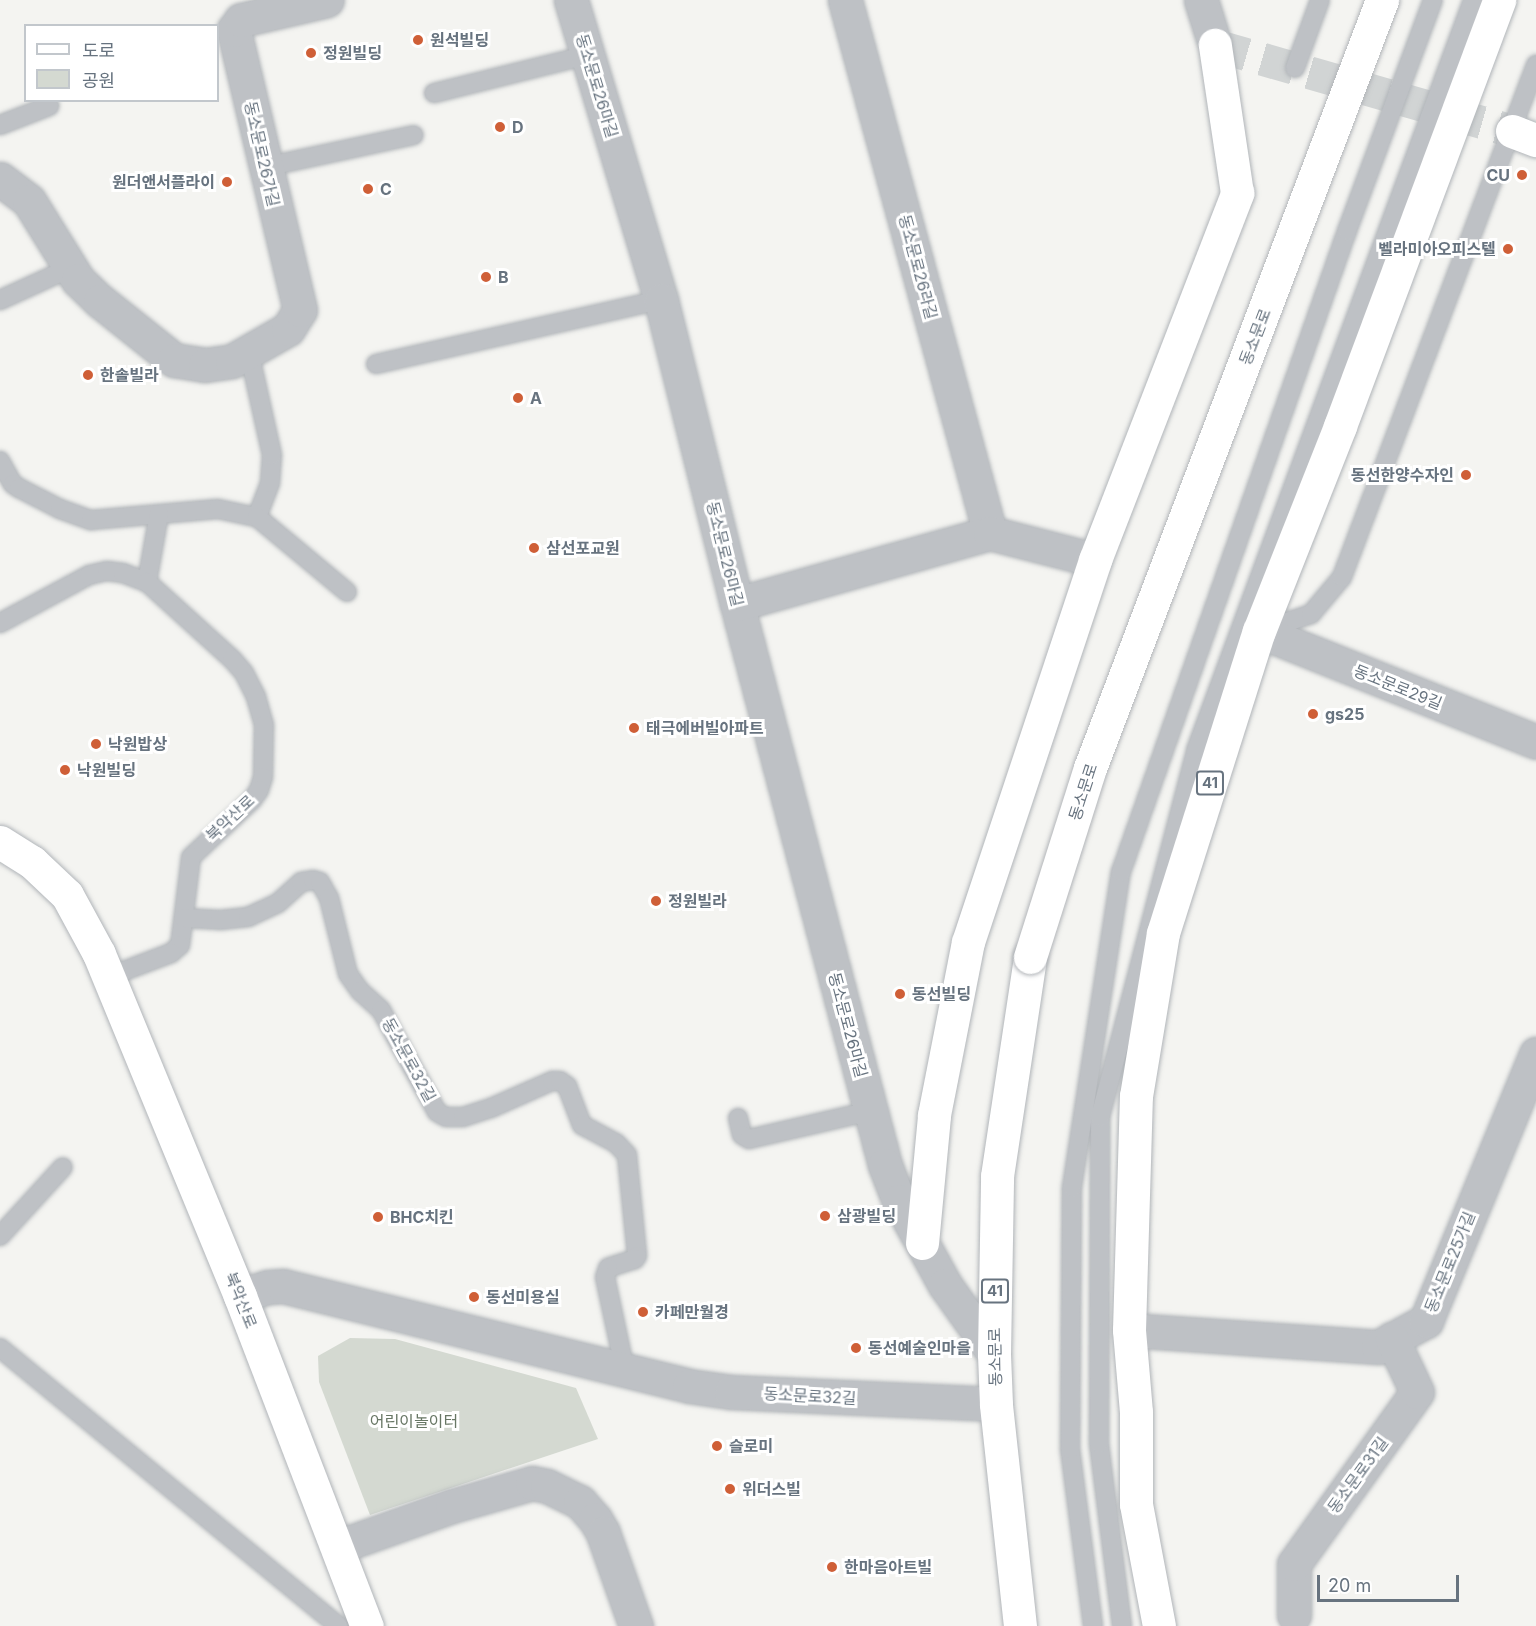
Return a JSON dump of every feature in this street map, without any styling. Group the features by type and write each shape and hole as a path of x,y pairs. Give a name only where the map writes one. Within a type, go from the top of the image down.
{"main road":[{"name":"동소문로","path":"1020,1626 996,1404 994,1353 997,1176 1030,957 1090,768 1382,0"},
{"name":"41","path":"1159,1626 1136,1504 1136,1412 1129,1330 1136,1096 1163,933 1259,631 1340,426 1498,0"},
{"path":"922,1243 934,1115 961,966 1095,560 1238,193 1215,45"},
{"name":"북악산로","path":"0,842 32,862 67,895 108,977 240,1296 367,1626"}],"street":[{"name":"동소문로26가길","path":"0,179 29,201 78,280 100,302 174,360 205,366 232,362 288,329 300,310 234,37 236,25 241,20 327,0"},
{"name":"동소문로26마길","path":"571,0 661,300 885,1165 899,1201 945,1285 994,1353"},
{"name":"동소문로26라길","path":"845,0 990,533"},
{"path":"1202,0 1215,45"},
{"path":"738,604 990,533 1095,560"},
{"name":"동소문로29길","path":"1259,631 1536,742"},
{"name":"동소문로25가길","path":"1129,1330 1378,1347 1426,1321 1536,1054"},
{"name":"동소문로32길","path":"240,1296 268,1287 283,1286 689,1386 742,1393 996,1404"},
{"name":"동소문로31길","path":"1294,1615 1294,1564 1417,1392 1392,1339"},
{"path":"337,1547 452,1506 532,1483 547,1486 580,1502 595,1519 603,1533 636,1626"}],"lane":[{"path":"1295,68 1320,0"},
{"path":"1093,1626 1070,1449 1072,1187 1121,872 1347,231 1433,0"},
{"path":"1122,1626 1099,1443 1100,1117 1196,750 1473,0"},
{"path":"434,93 587,55"},
{"path":"1259,631 1311,614 1342,577 1451,284 1524,135 1536,65"},
{"path":"0,126 49,106"},
{"path":"265,167 414,135"},
{"path":"0,300 70,268"},
{"path":"376,364 661,300"},
{"path":"249,352 272,455 270,483 257,518"},
{"path":"0,461 13,484 60,509 91,520 218,509 257,518 347,592"},
{"path":"147,582 159,514"},
{"name":"북악산로","path":"0,623 88,575 107,571 123,573 147,582 232,659 244,673 256,697 264,725 263,777 259,790 252,800 191,857 180,945 171,952 108,977"},
{"name":"동소문로32길","path":"184,918 220,920 248,917 278,903 301,882 313,880 320,882 329,898 348,974 360,991 381,1010 437,1112 446,1117 463,1117 552,1082 560,1081 567,1086 582,1125 616,1143 627,1155 637,1256 635,1259 608,1268 605,1277 625,1370"},
{"path":"738,1118 742,1135 749,1139 870,1111"},
{"path":"0,1236 63,1167"},
{"path":"0,1348 339,1626"}],"green space":[{"name":"어린이놀이터","path":"350,1338 395,1339 576,1388 598,1439 370,1515 319,1382 318,1356"}],"tunnel":[{"path":"1215,45 1512,131"}],"place":[{"name":"원석빌딩","path":"418,40"},
{"name":"정원빌딩","path":"311,53"},
{"name":"D","path":"500,127"},
{"name":"CU","path":"1522,175"},
{"name":"원더앤서플라이","path":"227,182"},
{"name":"C","path":"368,189"},
{"name":"벨라미아오피스텔","path":"1508,249"},
{"name":"B","path":"486,277"},
{"name":"한솔빌라","path":"88,375"},
{"name":"A","path":"518,398"},
{"name":"동선한양수자인","path":"1466,475"},
{"name":"삼선포교원","path":"534,548"},
{"name":"gs25","path":"1313,714"},
{"name":"태극에버빌아파트","path":"634,728"},
{"name":"낙원밥상","path":"96,744"},
{"name":"낙원빌딩","path":"65,770"},
{"name":"정원빌라","path":"656,901"},
{"name":"동선빌딩","path":"900,994"},
{"name":"삼광빌딩","path":"825,1216"},
{"name":"BHC치킨","path":"378,1217"},
{"name":"동선미용실","path":"474,1297"},
{"name":"카페만월경","path":"643,1312"},
{"name":"동선예술인마을","path":"856,1348"},
{"name":"슬로미","path":"717,1446"},
{"name":"위더스빌","path":"730,1489"},
{"name":"한마음아트빌","path":"832,1567"}]}
